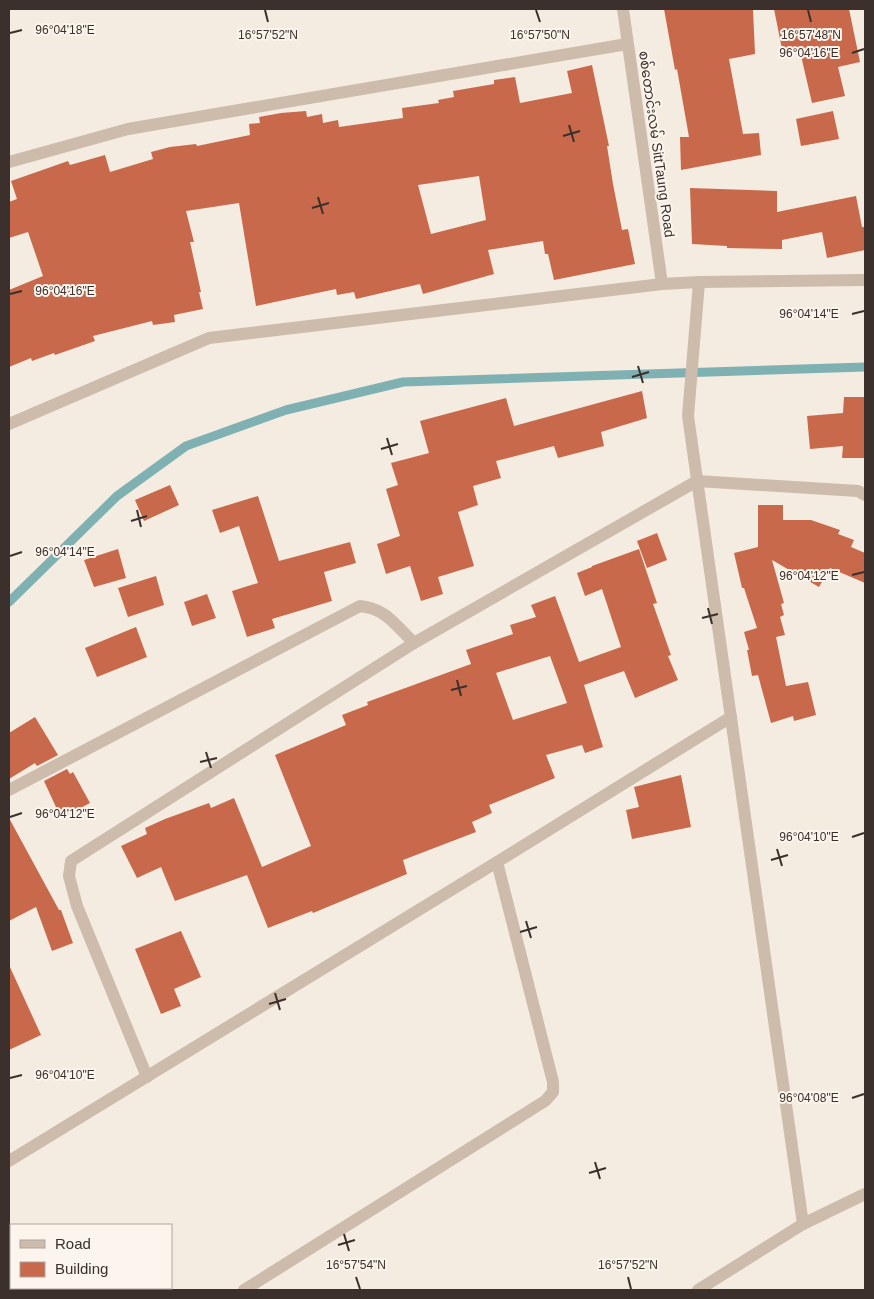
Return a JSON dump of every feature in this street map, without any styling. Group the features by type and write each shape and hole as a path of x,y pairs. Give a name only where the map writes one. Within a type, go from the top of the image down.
{"street":[{"name":"စစ်တောင်းလမ် SittTaung Road","path":"624,9 627,44 662,284"},
{"path":"9,162 128,129 627,44"},
{"path":"9,424 208,338 662,284 865,280"},
{"path":"699,282 688,416 804,1224"},
{"path":"147,1077 77,906 69,876 71,861 414,643 697,481 858,491 865,495"},
{"path":"9,790 360,606 382,611 414,643"},
{"path":"9,1161 731,717"},
{"path":"244,1290 545,1101 553,1092 553,1082 497,862"},
{"path":"698,1290 804,1224 865,1194"}],"building":[{"path":"664,9 753,9 755,54 729,59 743,134 759,133 761,155 681,170 680,137 689,137"},
{"path":"774,9 849,9 860,62 838,67 845,96 812,103 799,47 782,49"},
{"path":"592,65 609,146 607,146 622,230 628,229 635,264 554,280 548,254 545,254 543,241 488,250 494,274 423,294 420,284 356,299 354,292 337,295 336,289 256,306 239,203 186,211 194,242 190,242 203,309 174,315 175,322 153,325 152,321 93,336 95,341 55,355 54,353 32,361 31,358 9,367 9,290 43,276 28,232 9,238 9,202 17,199 11,181 68,161 70,165 105,155 110,172 153,159 151,152 170,147 196,144 197,146 250,135 249,124 260,123 259,117 281,113 306,111 307,117 322,114 323,123 338,120 339,127 403,118 402,108 439,103 438,100 454,97 453,91 494,84 494,80 515,77 520,103 572,93 567,71","holes":["479,176 486,220 431,234 418,185"]},
{"path":"833,111 839,139 801,146 796,119"},
{"path":"690,188 777,191 777,212 856,196 862,227 865,227 865,250 827,258 822,232 782,240 782,249 727,248 727,246 692,244"},
{"path":"642,391 647,418 601,432 604,446 558,458 554,446 496,461 501,478 473,486 478,505 458,512 474,566 438,577 443,594 421,601 410,566 386,574 377,544 400,536 386,489 398,485 391,463 429,453 420,421 506,398 514,426"},
{"path":"844,397 865,397 865,458 842,458 843,446 810,449 807,416 843,413"},
{"path":"170,485 179,505 144,521 135,500"},
{"path":"258,496 279,561 350,542 356,563 324,572 332,601 272,619 275,628 247,637 232,591 258,583 239,526 220,533 212,510"},
{"path":"758,505 783,505 783,520 811,520 840,530 838,534 854,540 851,547 865,553 865,583 830,568 819,587 772,560 784,603 781,604 784,615 780,617 785,635 776,637 786,686 808,682 816,715 794,721 793,716 771,723 758,675 752,676 747,650 749,650 744,632 757,628 744,588 742,588 734,553 758,547"},
{"path":"657,533 667,560 647,568 637,541"},
{"path":"118,549 126,578 94,587 84,560"},
{"path":"639,549 657,603 653,604 671,655 668,656 678,680 635,698 624,671 584,685 603,747 585,753 582,745 546,755 555,778 489,805 492,813 472,822 476,832 403,860 407,874 313,913 312,911 268,928 247,875 175,901 161,867 137,878 121,846 147,834 145,828 165,819 209,803 211,808 234,798 262,867 311,846 275,755 346,725 342,715 368,705 367,702 471,664 466,650 513,634 510,625 536,617 531,605 555,596 579,662 621,647 602,589 585,596 577,573","holes":["550,656 567,703 513,720 496,673"]},
{"path":"156,576 164,605 128,617 118,588"},
{"path":"207,594 216,618 192,626 184,602"},
{"path":"136,627 147,657 97,677 85,648"},
{"path":"35,717 58,755 37,766 35,763 9,779 9,733"},
{"path":"67,769 70,774 73,772 90,803 61,818 44,781"},
{"path":"681,775 691,827 632,839 626,810 639,807 634,787"},
{"path":"9,818 59,910 61,910 73,943 52,951 36,907 9,921"},
{"path":"181,931 201,977 174,989 181,1006 161,1014 135,949"},
{"path":"9,965 41,1035 9,1050"}],"waterway":[{"path":"9,602 117,496 186,446 286,410 403,382 865,367"}]}
